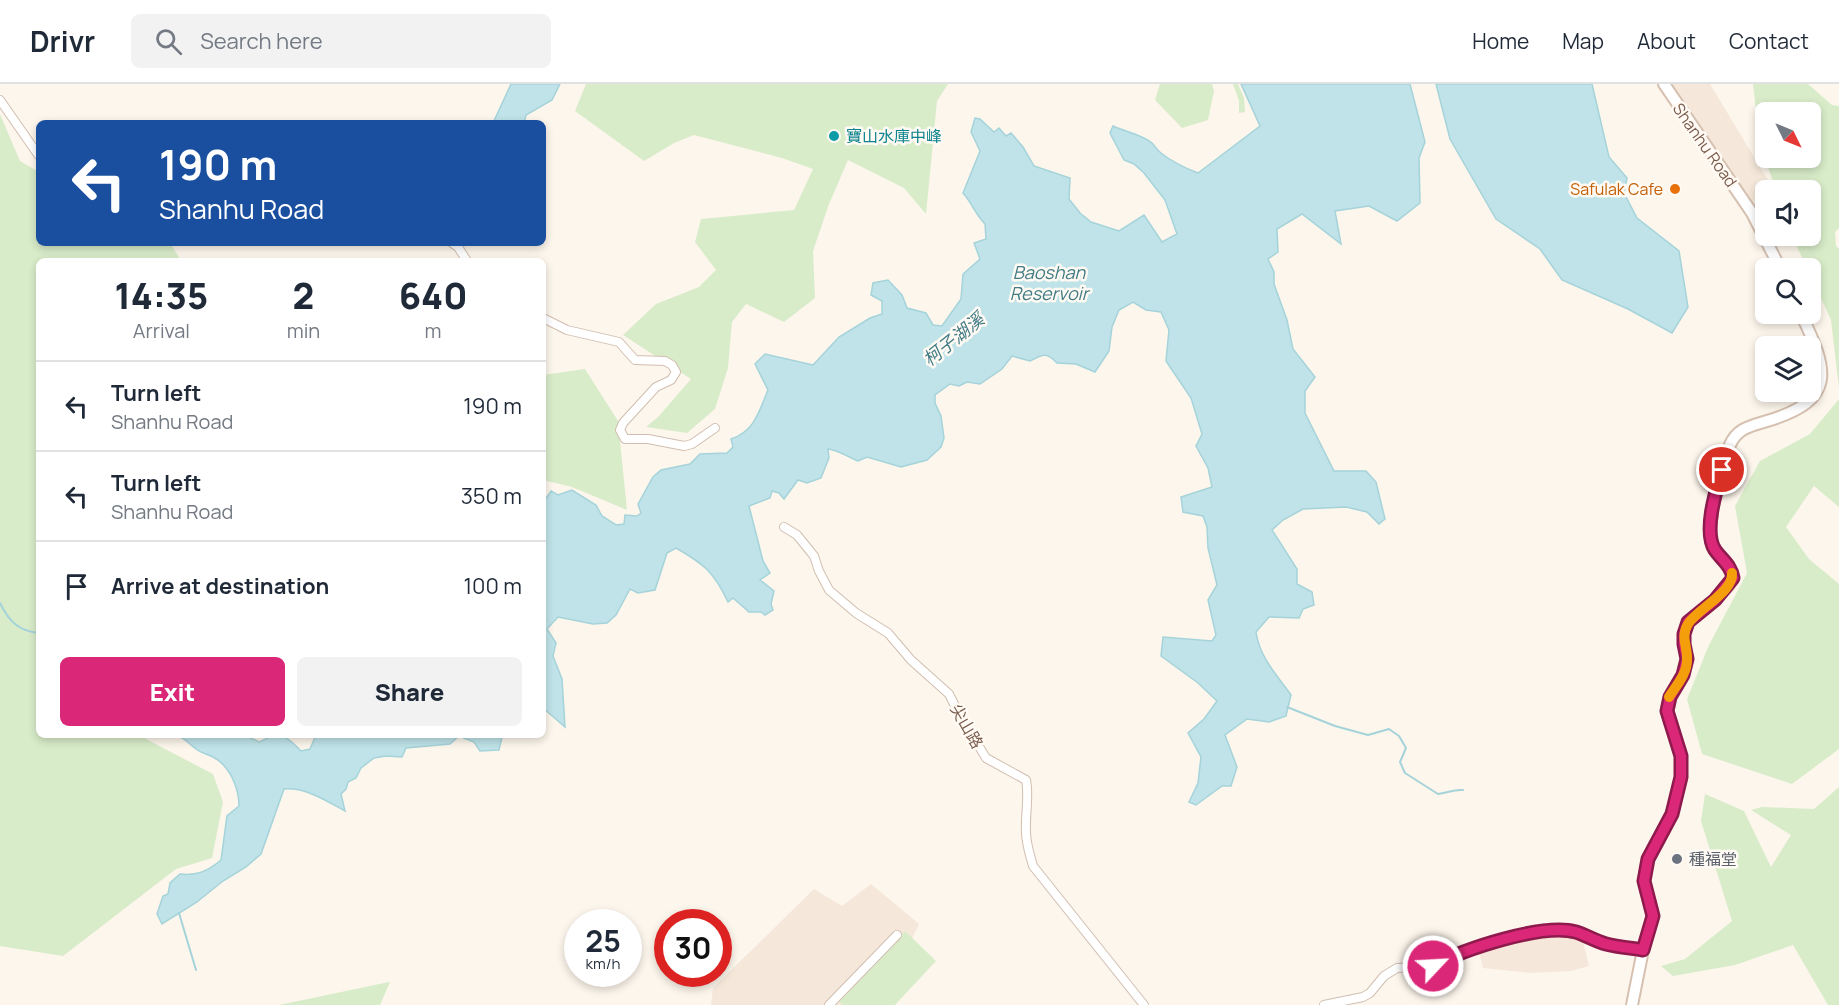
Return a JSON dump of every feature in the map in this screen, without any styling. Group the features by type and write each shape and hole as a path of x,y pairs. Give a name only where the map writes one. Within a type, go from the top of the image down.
{"street":[{"name":"Shanhu Road","path":"1664,84 1752,213 1775,258"},
{"path":"0,100 36,152"},
{"path":"546,320 567,330 619,342 635,360 664,361 672,365 676,372 671,380 656,387 623,423 620,430 625,439 648,439 684,446 692,444 715,428"},
{"path":"1632,1005 1643,950 1653,916 1644,881 1648,859 1672,814 1681,777 1681,756 1667,711 1670,697 1683,675 1687,659 1684,634 1688,622 1715,600 1733,578 1731,569 1713,548 1710,534 1718,484 1730,444 1738,431 1796,410 1812,398 1822,381 1820,357 1805,324"},
{"name":"尖山路","path":"784,527 797,535 814,556 819,571 830,590 856,613 888,633 911,660 949,694 986,758 1026,780 1028,791 1026,845 1033,866 1144,1005"},
{"path":"1324,1005 1363,997 1370,993 1384,976 1397,968 1433,966 1462,952 1492,942 1552,930 1575,932 1605,944 1643,950"},
{"path":"829,1005 897,935"}],"shaded area":[{"path":"1669,84 1710,84 1755,159 1755,168 1761,168 1768,180 1755,180 1755,213"},
{"path":"871,884 919,924 899,965 851,1005 711,1005 713,988 732,987 732,969 814,889 842,906"},
{"path":"1547,933 1582,938 1589,966 1571,971 1530,973 1483,968 1478,948"}],"green space":[{"path":"586,84 948,84 937,101 926,214 904,188 848,160 829,204 813,251 815,298 784,322 746,304 732,322 728,368 715,409 687,433 646,427 659,416 691,379 623,335 656,304 699,287 716,270 695,242 701,219 794,210 813,169 782,158 694,135 674,143 644,161 575,111"},
{"path":"1160,84 1212,84 1214,91 1208,120 1182,128 1155,100"},
{"path":"1233,84 1238,84 1244,98 1245,112 1239,113 1239,101"},
{"path":"1753,84 1808,84 1832,105 1839,106 1839,228 1835,232 1836,246 1839,249 1839,388 1831,320 1821,298 1821,258 1802,258 1797,246 1821,246 1821,180 1773,180 1768,168 1821,168 1821,102 1755,102"},
{"path":"0,114 20,161 36,170 36,246 172,246 179,258 36,258 36,738 146,738 213,774 223,802 212,858 176,869 63,956 0,946"},
{"path":"585,369 618,421 627,510 572,487 546,481 546,375"},
{"path":"1839,399 1839,507 1814,486 1786,527 1809,559 1839,584 1839,749 1792,784 1702,754 1687,699 1709,645 1747,573 1735,506 1760,461 1810,434"},
{"path":"1839,787 1839,1005 1828,1005 1793,945 1735,965 1673,976 1661,966 1685,959 1732,921 1701,821 1705,794 1744,811 1771,867 1791,835 1751,810 1762,807 1814,809"},
{"path":"905,931 936,961 895,1005 843,1005 839,1002"},
{"path":"389,982 380,1005 279,1005"}],"water":[{"path":"511,84 560,84 552,100 526,115 525,120 494,120"},
{"name":"Baoshan Reservoir","path":"1241,84 1410,84 1425,142 1419,158 1420,203 1397,221 1369,206 1335,211 1341,244 1302,214 1277,229 1278,252 1268,259 1274,272 1274,284 1287,320 1293,349 1315,377 1305,391 1305,413 1334,471 1366,471 1376,482 1385,519 1379,524 1367,512 1346,507 1303,509 1283,520 1272,530 1297,569 1297,584 1312,592 1314,605 1303,609 1299,618 1269,617 1256,632 1265,658 1291,695 1286,716 1269,722 1247,719 1225,735 1237,767 1231,786 1222,786 1196,805 1189,802 1198,783 1201,757 1188,733 1204,719 1217,701 1198,683 1161,656 1163,637 1212,641 1216,635 1208,600 1217,585 1208,548 1207,527 1203,516 1183,512 1181,497 1212,487 1208,468 1196,446 1202,434 1191,398 1166,361 1169,330 1161,312 1146,310 1133,302 1119,310 1112,327 1109,351 1095,372 1076,364 1057,363 1047,356 1030,361 1012,356 1002,369 980,384 967,382 959,386 950,384 935,395 944,438 941,447 927,460 901,467 867,457 858,461 828,449 829,458 821,478 807,483 798,480 784,499 779,493 772,491 770,498 749,506 763,561 770,573 760,580 774,591 771,604 773,610 765,615 761,612 749,612 733,598 728,602 713,576 694,559 676,548 667,553 655,590 638,593 630,589 616,615 607,623 593,624 558,617 547,629 556,643 553,656 562,679 565,727 546,711 546,498 551,491 558,495 572,490 596,505 602,516 616,525 624,524 625,515 637,516 641,513 638,504 653,477 661,470 690,464 700,454 727,453 733,447 731,439 751,426 768,390 755,364 765,354 813,365 839,337 870,318 882,314 882,301 871,295 873,283 888,280 902,295 907,308 926,313 933,325 942,326 961,299 963,274 980,259 974,243 986,239 985,224 963,193 980,151 971,132 975,118 980,119 994,132 999,128 1006,136 1011,133 1023,147 1034,166 1070,178 1069,199 1091,222 1119,231 1144,215 1162,242 1177,234 1165,200 1144,173 1134,164 1124,160 1110,133 1113,126 1148,140 1170,159 1198,173 1260,126"},
{"path":"1436,84 1592,84 1609,157 1627,178 1624,193 1637,218 1679,251 1688,307 1672,333 1628,309 1562,280 1540,249 1496,219 1450,139"},
{"path":"183,738 251,738 259,742 268,738 287,738 301,751 310,749 315,738 457,738 450,744 406,748 402,757 374,758 361,768 356,778 348,782 341,794 345,811 308,792 284,789 261,854 197,902 162,924 157,914 163,896 168,894 170,883 180,874 202,872 221,860 227,816 239,806 235,785 229,772 219,761 198,750"},
{"path":"464,738 502,738 499,750 480,751 474,742"}],"waterway":[{"name":"柯子湖溪","path":"0,603 15,624 36,633"},
{"path":"1287,707 1335,726 1368,735 1389,729 1399,736 1406,748 1400,762 1405,773 1438,794 1463,790"},
{"path":"179,913 196,970"}],"slow traffic":[{"path":"1669,697 1683,675 1687,659 1684,634 1688,622 1728,586 1733,578 1732,573"}],"place":[{"name":"寶山水庫中峰","path":"834,136"},
{"name":"Safulak Cafe","path":"1675,189"},
{"name":"種福堂","path":"1677,859"}],"route":[{"path":"1433,966 1462,952 1492,942 1552,930 1575,932 1605,944 1643,950 1653,916 1644,881 1648,859 1672,814 1681,777 1681,756 1667,711 1670,697 1683,675 1687,659 1684,634 1688,622 1715,600 1733,578 1731,569 1713,548 1710,534 1711,517 1722,470"}]}
